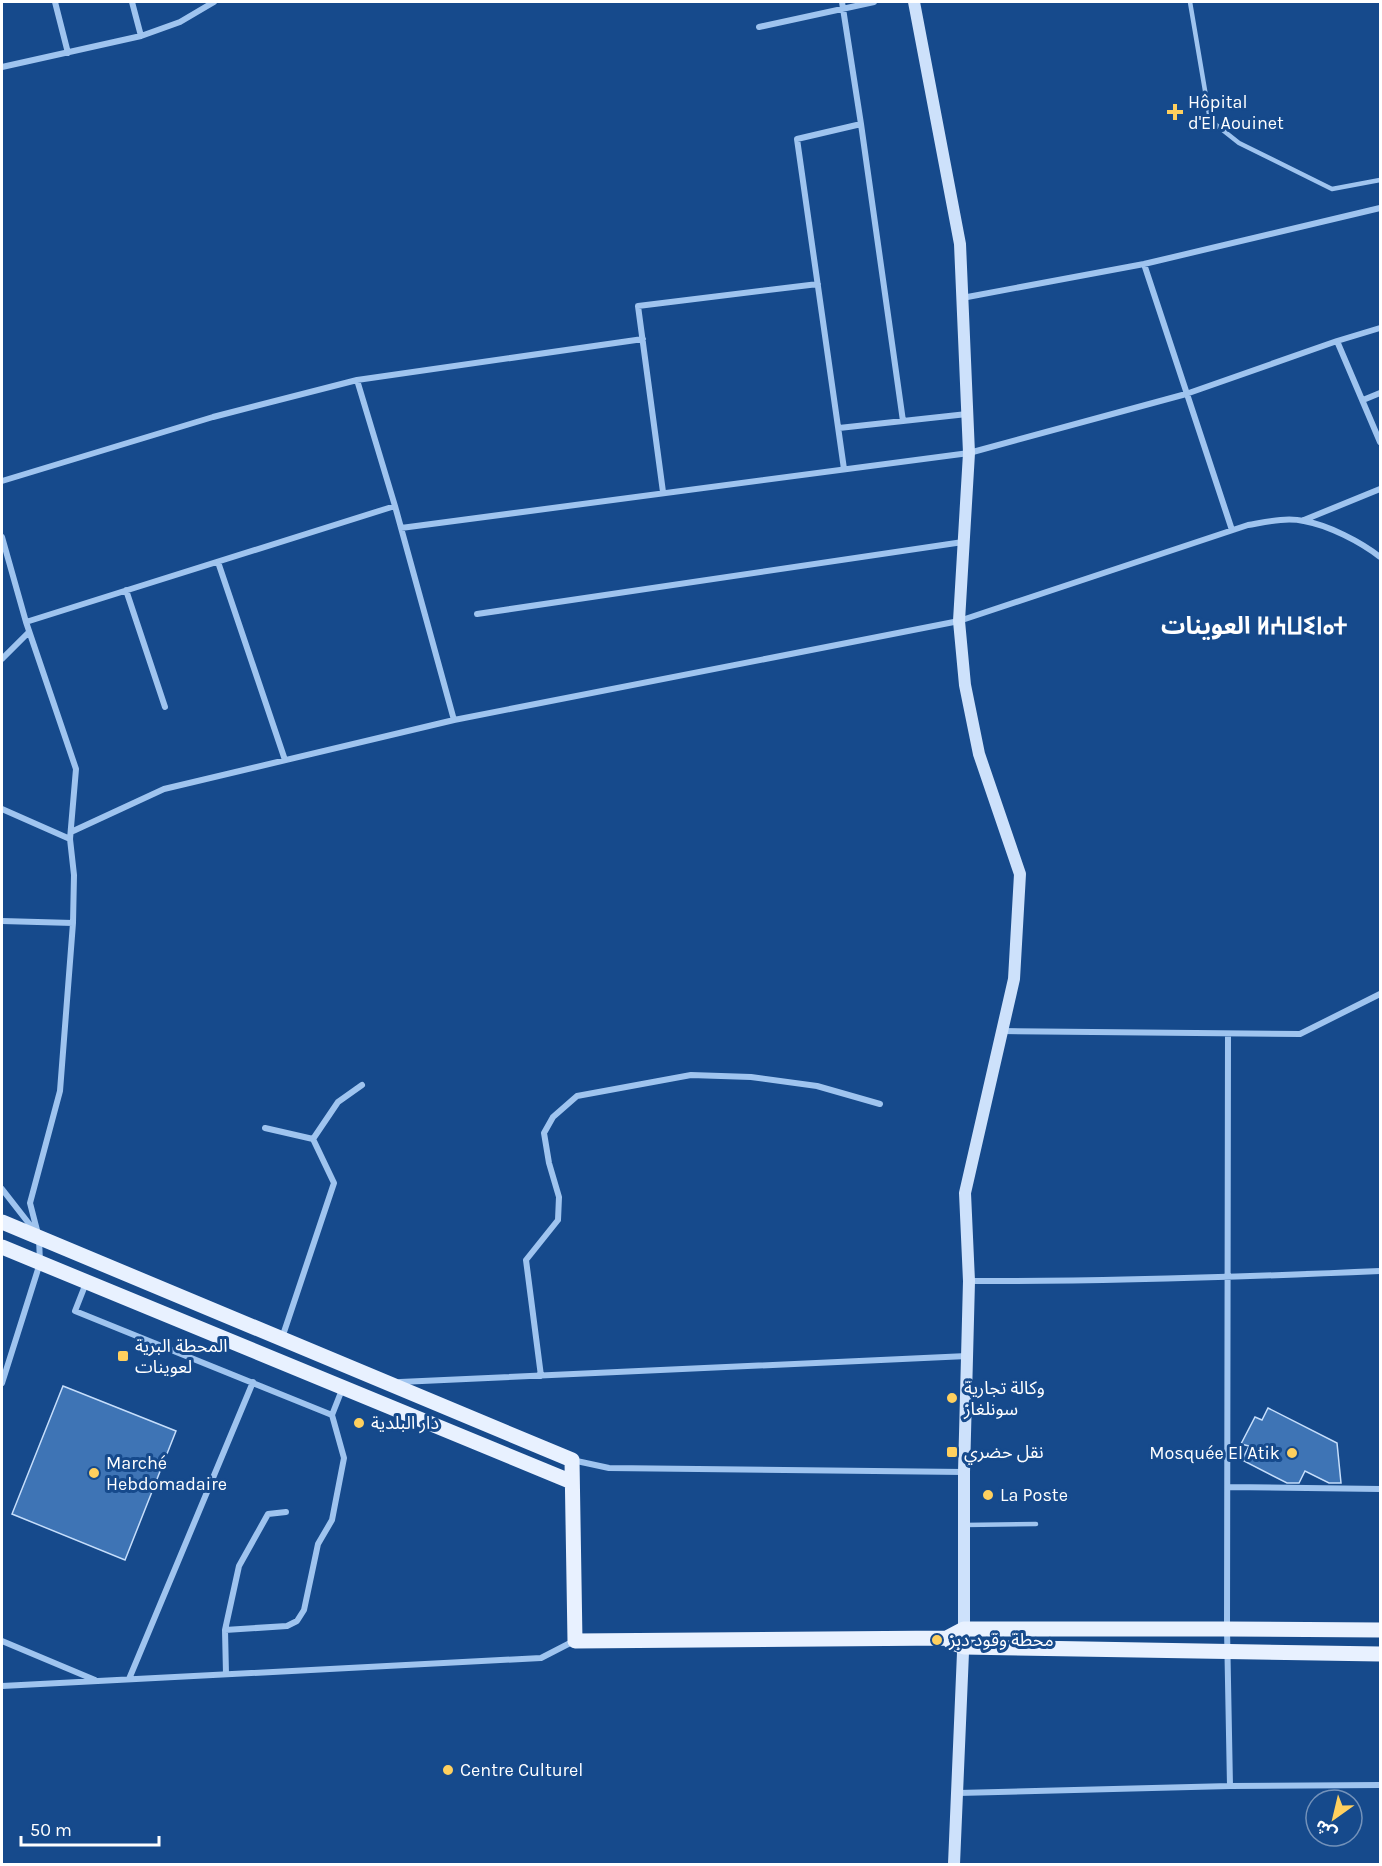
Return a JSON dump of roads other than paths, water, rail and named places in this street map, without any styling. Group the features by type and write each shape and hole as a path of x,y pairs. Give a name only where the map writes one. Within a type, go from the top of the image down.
{"main road":[{"path":"2,1222 572,1460 575,1641 947,1638 964,1629 1380,1630"},
{"path":"2,1247 572,1482"},
{"path":"947,1638 952,1643 964,1647 1380,1654"}],"street":[{"path":"55,2 68,53"},
{"path":"132,2 141,36"},
{"path":"2,67 141,36 180,22 214,2"},
{"path":"759,27 842,5 873,2"},
{"path":"914,2 960,244 969,453 959,621 965,685 979,754 1020,874 1014,979 965,1193 969,1281 964,1472 964,1647 954,1864"},
{"path":"842,5 903,421"},
{"path":"844,469 797,139 861,124"},
{"path":"962,298 1144,264 1380,208"},
{"path":"1144,264 1233,530"},
{"path":"663,492 638,306 818,284"},
{"path":"401,528 969,453 1186,394 1337,340 1380,328"},
{"path":"2,481 213,417 357,380 643,339"},
{"path":"1337,340 1380,442"},
{"path":"357,380 395,506 454,720"},
{"path":"1363,400 1380,393"},
{"path":"839,428 967,414"},
{"path":"1304,520 1380,489"},
{"path":"26,622 395,506"},
{"path":"2,809 70,835 164,789 454,720 959,621 1248,525 1276,520 1304,520 1342,534 1379,554"},
{"path":"2,537 29,632 76,769 70,835 74,875 73,923 60,1091 30,1203 39,1238 40,1263 2,1383"},
{"path":"477,614 964,542"},
{"path":"218,562 285,760"},
{"path":"126,590 165,707"},
{"path":"2,658 29,632"},
{"path":"2,921 73,923"},
{"path":"1002,1030 1300,1034 1380,994"},
{"path":"1228,1034 1227,1629 1230,1786"},
{"path":"541,1376 526,1260 558,1220 558,1197 544,1133 553,1117 577,1096 691,1075 751,1077 817,1086 880,1104"},
{"path":"313,1139 338,1102 362,1085"},
{"path":"265,1128 313,1139"},
{"path":"282,1339 334,1183 313,1139"},
{"path":"2,1189 39,1238"},
{"path":"969,1281 1057,1282 1228,1278 1380,1271"},
{"path":"87,1282 75,1311 332,1415"},
{"path":"387,1383 967,1356"},
{"path":"129,1679 253,1382"},
{"path":"225,1630 287,1626 297,1621 304,1610 318,1544 332,1520 344,1458 332,1415 343,1387"},
{"path":"572,1460 609,1468 964,1472"},
{"path":"1228,1487 1380,1489"},
{"path":"226,1674 225,1630 239,1566 268,1514 286,1512"},
{"path":"2,1641 97,1681"},
{"path":"2,1686 541,1658 575,1641"},
{"path":"957,1793 1230,1786 1380,1785"}],"lane":[{"path":"1190,2 1209,120 1239,143 1332,189 1380,180"},
{"path":"964,1525 1036,1524"}],"place":[{"name":"Hôpital d'El Aouinet","path":"1175,112"},
{"name":"المحطة البرية لعوينات","path":"123,1356"},
{"name":"وكالة تجارية سونلغاز","path":"952,1398"},
{"name":"دار البلدية","path":"359,1423"},
{"name":"نقل حضري","path":"952,1452"},
{"name":"Mosquée El Atik","path":"1292,1453"},
{"name":"Marché Hebdomadaire","path":"94,1473"},
{"name":"La Poste","path":"988,1495"},
{"name":"محطة وقود دبز","path":"937,1640"},
{"name":"Centre Culturel","path":"448,1770"}],"district":[{"name":"العوينات ⵍⵄⵡⵉⵏⴰⵜ","path":"1254,626"}]}
